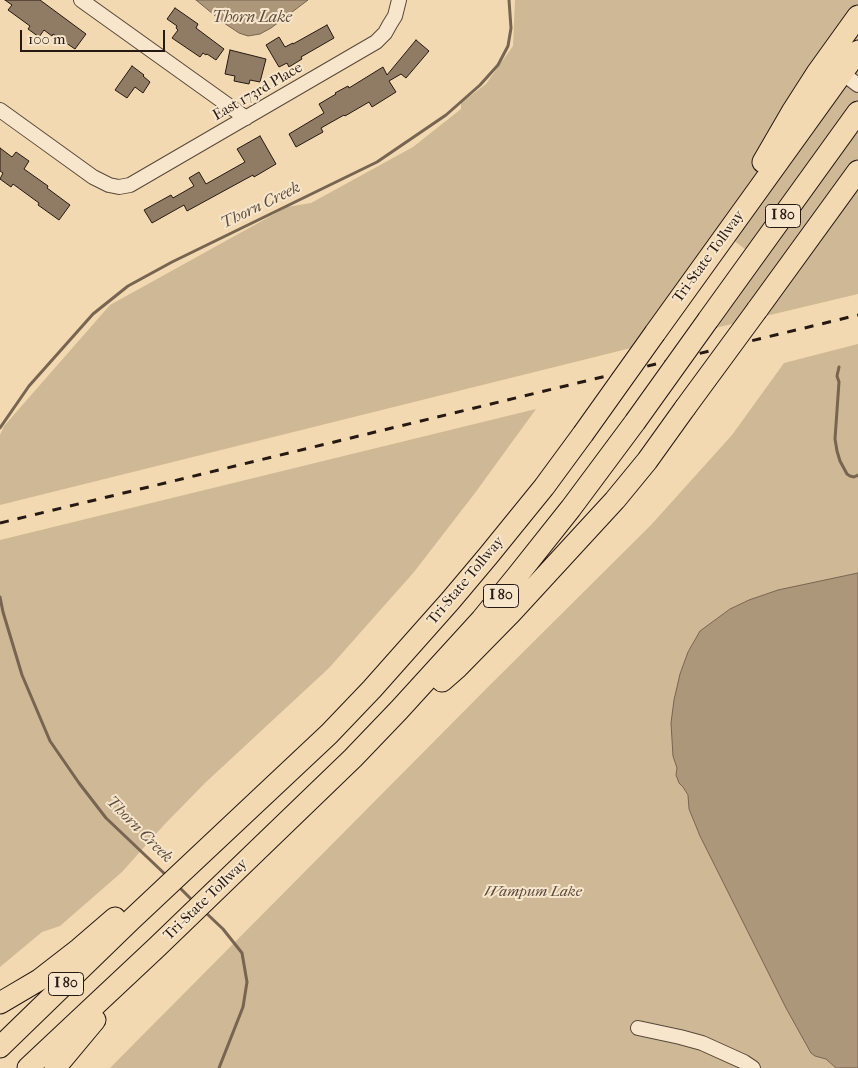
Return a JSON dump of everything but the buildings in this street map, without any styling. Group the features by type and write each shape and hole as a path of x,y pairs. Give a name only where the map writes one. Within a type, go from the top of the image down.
{"highway":[{"path":"708,260 792,112 858,16"},
{"name":"Tri-State Tollway","path":"127,916 204,842 251,789 329,734 372,689 451,600 517,521 583,434 708,260 850,79 858,51"},
{"name":"Tri-State Tollway","path":"28,1068 353,758 482,619 561,522 858,112"},
{"path":"353,758 458,667 511,613 615,500 647,461 858,173"},
{"path":"0,1003 39,980 79,949 127,916"},
{"name":"I 80","path":"0,1047 127,916"},
{"path":"55,1068 88,1030 140,963"}],"street":[{"path":"81,0 246,118"},
{"name":"East 173rd Place","path":"0,110 93,177 109,185 119,187 130,185 376,42 385,33 398,4"},
{"path":"638,1028 702,1044 744,1062 753,1068"}],"green space":[{"path":"515,0 858,0 858,294 711,329 759,260 719,229 631,348 0,505 0,435 4,426 110,305 287,207 311,203 413,147 461,109 461,103 486,84 513,46"},
{"name":"Wampum Lake","path":"858,344 858,573 778,590 749,600 730,609 700,631 688,652 680,674 673,756 677,768 676,775 679,783 688,795 689,809 700,836 786,1008 811,1053 826,1059 836,1068 110,1068 651,525 732,435 784,363"},
{"path":"536,409 414,572 329,668 205,783 122,872 60,926 42,932 0,967 0,540"}],"water":[{"name":"Thorn Lake","path":"196,0 308,0 271,28 260,34 248,36 239,33 224,23"},
{"path":"858,573 858,1068 836,1068 826,1059 811,1053 786,1008 700,836 689,809 688,795 679,783 676,775 677,768 673,756 671,723 680,674 688,652 700,631 730,609 749,600 778,590"}],"waterway":[{"name":"Thorn Creek","path":"0,428 29,386 93,314 128,286 172,262 377,162 446,115 480,85 498,65 508,46 511,28 509,0"},
{"path":"839,367 835,439 837,451 847,474 854,477 858,475"},
{"name":"Thorn Creek","path":"0,597 22,675 50,741 106,818 167,876"},
{"name":"Thorn Creek","path":"179,887 194,902"},
{"name":"Thorn Creek","path":"204,911 223,929 242,953 247,982 243,1007 219,1068"}],"railway":[{"path":"0,523 858,315"}]}
